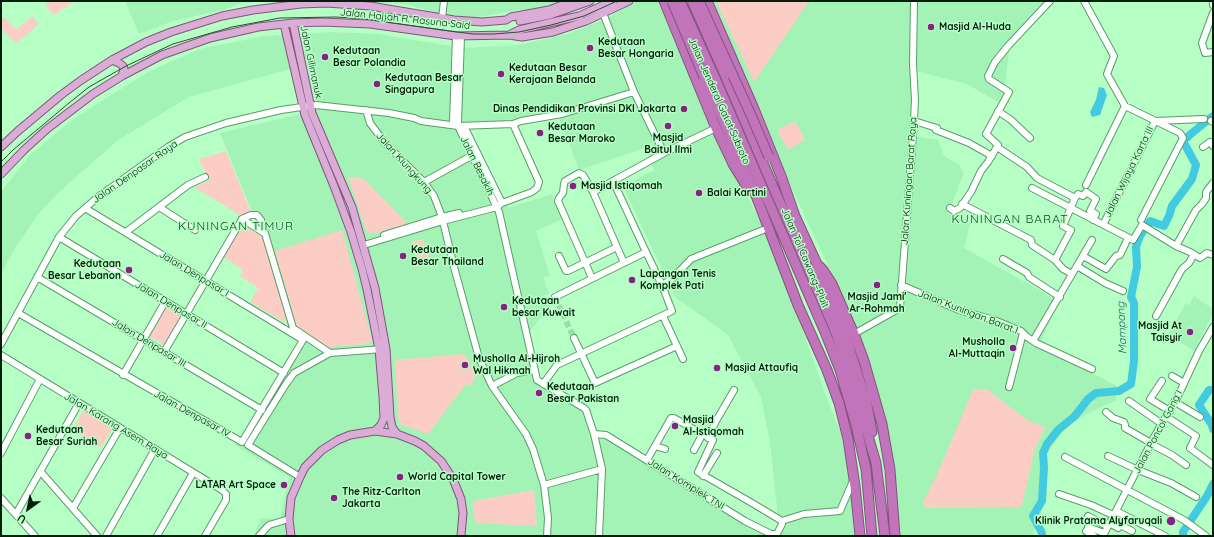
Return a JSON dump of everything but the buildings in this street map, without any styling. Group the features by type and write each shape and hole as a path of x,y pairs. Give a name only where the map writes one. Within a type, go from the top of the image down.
{"highway":[{"path":"659,1 668,10"},
{"name":"Jalan Jenderal Gatot Subroto","path":"664,1 716,128 733,164 759,207"},
{"name":"Jalan Jenderal Gatot Subroto","path":"672,1 755,193 759,207 798,305 827,370 839,403 848,439 860,536"},
{"name":"Jalan Tol Cawang–Pluit","path":"680,1 715,78 840,370 856,425 866,468 872,536"},
{"path":"683,48 683,33 689,16 687,1"},
{"name":"Jalan Tol Cawang–Pluit","path":"692,1 834,328 848,366 876,463 884,536"},
{"path":"699,1 817,264 820,278 845,335 866,400 874,440 876,463"},
{"path":"707,1 754,109 781,176 787,196"},
{"path":"683,48 690,32 698,26 703,25 710,27 721,34"},
{"path":"693,72 699,54 707,48 717,49 732,58"},
{"path":"817,264 832,284 864,361 882,424 892,489 895,536"}],"main road":[{"name":"Jalan Hajjah R. Rasuna Said","path":"1,147 61,95 112,60 146,42 176,30 232,14 284,3 310,3 347,4 401,10 442,18 469,21 506,20 511,17 549,10 573,1"},
{"path":"506,20 521,21 550,15 590,1"},
{"path":"509,35 520,30 579,16 614,1"},
{"name":"Jalan Hajjah R. Rasuna Said","path":"1,174 24,150 67,113 93,94 122,76 162,55 210,38 251,28 292,23 328,22 360,23 459,36 509,35 522,37 553,32 603,13 629,1"},
{"name":"Jalan Gilimanuk","path":"292,23 307,106"},
{"name":"Jalan Gilimanuk","path":"284,24 307,106"},
{"path":"287,36 295,35"},
{"path":"112,60 123,66 124,69 122,76"},
{"path":"307,106 352,207 363,243 375,288 390,417 392,427 397,434"},
{"path":"307,106 305,115 334,186 356,246 382,349 384,418 381,425 375,431"},
{"path":"291,536 289,519 291,498 300,477 313,458 328,446 350,435 375,431 397,434 415,441 424,446 441,461 453,479 461,499 463,513 461,536"}],"street":[{"path":"442,18 444,1"},
{"name":"Jalan Kuningan Barat Raya","path":"854,334 899,310 914,121 914,1"},
{"path":"1050,1 1004,51 995,62 988,76 989,79 1009,92 986,135 997,144 997,147 1027,167 1037,178 1075,198"},
{"path":"1032,188 1101,225 1134,240 1144,225 1183,138 1180,133 1125,106 1107,74 1114,56 1084,1"},
{"path":"603,13 634,92 664,153"},
{"path":"1213,13 1202,43 1205,52 1213,52"},
{"name":"Jalan Besakih","path":"459,36 457,78 458,124 474,154 498,206 534,370"},
{"name":"Jalan Denpasar Raya","path":"458,124 521,121 562,114 634,92"},
{"name":"Jalan Denpasar Raya","path":"1,344 59,237 85,208 98,197 168,147 185,137 226,124 281,110 307,106 366,110 414,118 434,119 458,124 513,124 521,121"},
{"path":"1086,185 1125,106"},
{"name":"Jalan Klungkung","path":"366,110 370,123 385,143 424,182 434,196 442,219 475,346 492,386 526,434 534,449 544,485 548,518 547,536"},
{"path":"998,111 1011,120 1030,138"},
{"path":"1155,121 1204,119"},
{"path":"914,121 937,128 936,130 969,143 992,156"},
{"name":"Jalan Wijaya Karta III","path":"1101,225 1155,121"},
{"path":"363,243 474,210 498,206 532,192 539,185 513,124"},
{"path":"593,192 664,153 716,128"},
{"path":"1203,146 1210,142 1213,146"},
{"path":"950,208 956,210 960,208 971,192 981,171 997,147"},
{"path":"424,182 474,154"},
{"path":"592,278 558,200 564,193 565,181 579,173 583,175 593,192 624,263"},
{"path":"126,232 188,185 204,177"},
{"path":"543,384 557,365 672,311 662,285 613,181"},
{"path":"1176,246 1196,210 1206,198 1206,192 1213,183"},
{"path":"1056,260 1071,230 1063,226 1078,194 1083,196 1086,192 1096,199 1090,211 1096,214 1093,220"},
{"path":"962,204 1031,240 1032,244 1056,260 1063,269 1072,274"},
{"path":"159,207 195,230"},
{"name":"Jalan Denpasar I","path":"85,208 303,340"},
{"path":"164,352 242,219 252,215 257,215 261,220 293,328 330,353"},
{"path":"242,219 264,233"},
{"path":"1144,225 1176,246 1200,258 1207,253 1213,255"},
{"path":"662,285 672,278 692,259 768,228"},
{"name":"Jalan Denpasar II","path":"59,237 284,373"},
{"path":"1083,256 1104,269 1107,269 1116,256 1120,255 1128,238"},
{"path":"1033,341 1092,240"},
{"path":"559,256 567,271 617,247"},
{"path":"554,297 646,252"},
{"path":"1156,316 1182,269 1194,254"},
{"path":"1003,259 1027,273 1029,276 1060,297"},
{"path":"1077,266 1100,281 1123,292"},
{"name":"Jalan Denpasar III","path":"37,277 262,410"},
{"name":"Jalan Kuningan Barat I","path":"902,285 959,310 994,320 1021,331 1033,341 1092,369"},
{"path":"123,375 165,302"},
{"name":"Jalan Denpasar IV","path":"18,313 123,375 242,442 303,340"},
{"path":"663,316 683,359"},
{"name":"Jalan Poncol Gang I","path":"1103,535 1175,402 1199,351 1213,327"},
{"path":"1010,387 1022,333"},
{"path":"574,338 595,383 677,346"},
{"path":"300,477 248,445 290,378 298,371 330,353 382,349"},
{"name":"Jalan Karang Asem Raya","path":"1,355 222,490 226,494 226,500 206,536"},
{"path":"492,386 517,373 534,370 537,380 586,410 594,434 602,469 599,536"},
{"path":"1172,376 1184,384"},
{"path":"1,453 40,379"},
{"path":"1162,381 1150,399 1196,436 1190,448 1213,465"},
{"path":"694,450 716,421 734,390"},
{"path":"1129,401 1162,424"},
{"path":"1175,402 1200,417"},
{"path":"16,514 79,403"},
{"path":"1106,412 1113,418 1124,422 1125,428 1172,455 1186,465"},
{"path":"647,460 669,427 671,418 674,418 713,440 713,443 698,472 782,521 804,514 840,511 854,479"},
{"path":"73,508 120,428"},
{"name":"Jalan Komplek TNI","path":"594,434 606,435 745,521 771,534 777,534 782,521"},
{"path":"655,446 665,449"},
{"path":"106,536 155,449"},
{"path":"704,476 717,453"},
{"path":"1108,456 1171,483 1196,496"},
{"path":"1064,457 1128,489 1184,520 1206,536"},
{"path":"544,485 602,469"},
{"path":"40,471 97,536"},
{"path":"156,536 193,473"},
{"path":"1058,494 1114,513 1165,536"},
{"path":"1,498 35,536"},
{"path":"1094,536 1087,527 1088,516 1108,525 1118,528 1120,525 1132,531"},
{"path":"259,536 269,526 289,519"},
{"path":"1087,527 1103,535"}],"shaded area":[{"path":"50,1 73,2 54,15 45,5"},
{"path":"125,1 268,1 243,3 223,10 173,21 139,34"},
{"path":"340,1 561,1 536,10 517,10 462,20 405,4"},
{"path":"637,1 655,1 659,3 683,61 769,240 841,434 853,497 854,536 780,536 770,442 761,397 728,335 675,297 623,186 654,170 645,148 579,170 559,118 513,125 456,126 494,200 504,196 508,208 552,194 563,219 536,231 550,276 543,277 549,293 541,297 552,304 530,331 539,377 591,409 598,434 776,536 254,536 261,518 280,520 289,477 235,445 305,342 220,133 300,114 294,68 189,97 118,140 59,192 39,213 15,248 1,274 1,192 30,155 72,120 116,92 150,71 200,49 264,36 332,32 378,34 462,48 518,45 567,34 605,19"},
{"path":"708,1 1045,1 1010,44 1003,105 967,84 916,71 909,135 938,140 944,156 959,165 964,173 948,214 970,223 964,248 1059,301 1039,346 1117,386 1116,400 1069,423 1045,456 1041,516 1032,536 899,536 870,381 854,320 785,174 743,70"},
{"path":"716,1 807,1 807,4 754,82"},
{"path":"32,16 39,24 24,37 17,29"},
{"path":"4,17 24,37 16,43 1,28 1,18 2,19"},
{"path":"795,121 805,140 788,150 777,130"},
{"path":"226,151 251,212 241,216 194,187 209,181 199,159"},
{"path":"348,177 359,177 364,179 405,221 406,224 372,234 369,233 366,230"},
{"path":"242,224 264,238 288,320 284,322 250,302 258,288 240,276 243,270 222,256"},
{"path":"342,230 372,341 368,344 328,347 298,328 296,325 275,251"},
{"path":"423,239 431,263 419,267 411,242"},
{"path":"1194,296 1213,309 1213,314 1194,351 1168,335 1186,303 1189,305"},
{"path":"165,304 182,314 164,345 147,335"},
{"path":"461,354 466,356 477,375 470,386 466,384 428,434 402,425 399,422 398,416 395,360"},
{"path":"987,389 1027,420 1045,427 1035,449 1022,505 1020,507 929,508 924,506 923,502 936,477 973,390"},
{"path":"84,409 113,427 101,448 72,430"},
{"path":"534,490 537,526 475,523 473,501"}],"water":[{"path":"1099,87 1104,88 1107,95 1100,115 1092,117 1090,112 1096,100"}],"waterway":[{"name":"Mampang","path":"1042,536 1042,533 1033,516 1042,501 1044,467 1043,453 1047,444 1058,430 1075,416 1088,399 1096,393 1119,391 1131,384 1134,361 1134,303 1131,297 1137,267 1136,247 1140,236 1150,221 1164,226 1172,206 1192,179 1196,165 1183,141 1213,116"},
{"path":"1213,390 1209,390 1199,405 1213,429"},
{"path":"1183,536 1183,532 1207,496 1213,484"}],"tunnel":[{"path":"555,297 574,338"}],"tram line":[{"path":"1,162 13,150 89,87 126,66 173,44 232,27 280,18 336,17 365,19 473,34 494,34 519,32 551,25 584,16 617,1"}],"place":[{"name":"Masjid Al-Huda","path":"931,27"},
{"name":"Kedutaan Besar Hongaria","path":"590,48"},
{"name":"Kedutaan Besar Polandia","path":"325,57"},
{"name":"Kedutaan Besar Kerajaan Belanda","path":"501,74"},
{"name":"Kedutaan Besar Singapura","path":"377,84"},
{"name":"Dinas Pendidikan Provinsi DKI Jakarta","path":"684,109"},
{"name":"Masjid Baitul Ilmi","path":"668,126"},
{"name":"Kedutaan Besar Maroko","path":"540,133"},
{"name":"Masjid Istiqomah","path":"573,186"},
{"name":"Balai Kartini","path":"699,193"},
{"name":"Kedutaan Besar Thailand","path":"403,256"},
{"name":"Kedutaan Besar Lebanon","path":"129,270"},
{"name":"Lapangan Tenis Komplek Pati","path":"632,280"},
{"name":"Masjid Jami' Ar-Rohmah","path":"877,285"},
{"name":"Kedutaan besar Kuwait","path":"504,307"},
{"name":"Masjid At Taisyir","path":"1190,332"},
{"name":"Musholla Al-Muttaqin","path":"1013,348"},
{"name":"Musholla Al-Hijroh Wal Hikmah","path":"465,365"},
{"name":"Masjid Attaufiq","path":"717,368"},
{"name":"Kedutaan Besar Pakistan","path":"539,393"},
{"name":"Masjid Al-Istiqomah","path":"675,426"},
{"name":"Kedutaan Besar Suriah","path":"28,436"},
{"name":"World Capital Tower","path":"400,477"},
{"name":"LATAR Art Space","path":"284,485"},
{"name":"The Ritz-Carlton Jakarta","path":"334,498"},
{"name":"Klinik Pratama Alyfaruqali","path":"1171,521"}],"district":[{"name":"KUNINGAN BARAT","path":"1010,219"},
{"name":"KUNINGAN TIMUR","path":"236,226"}]}
